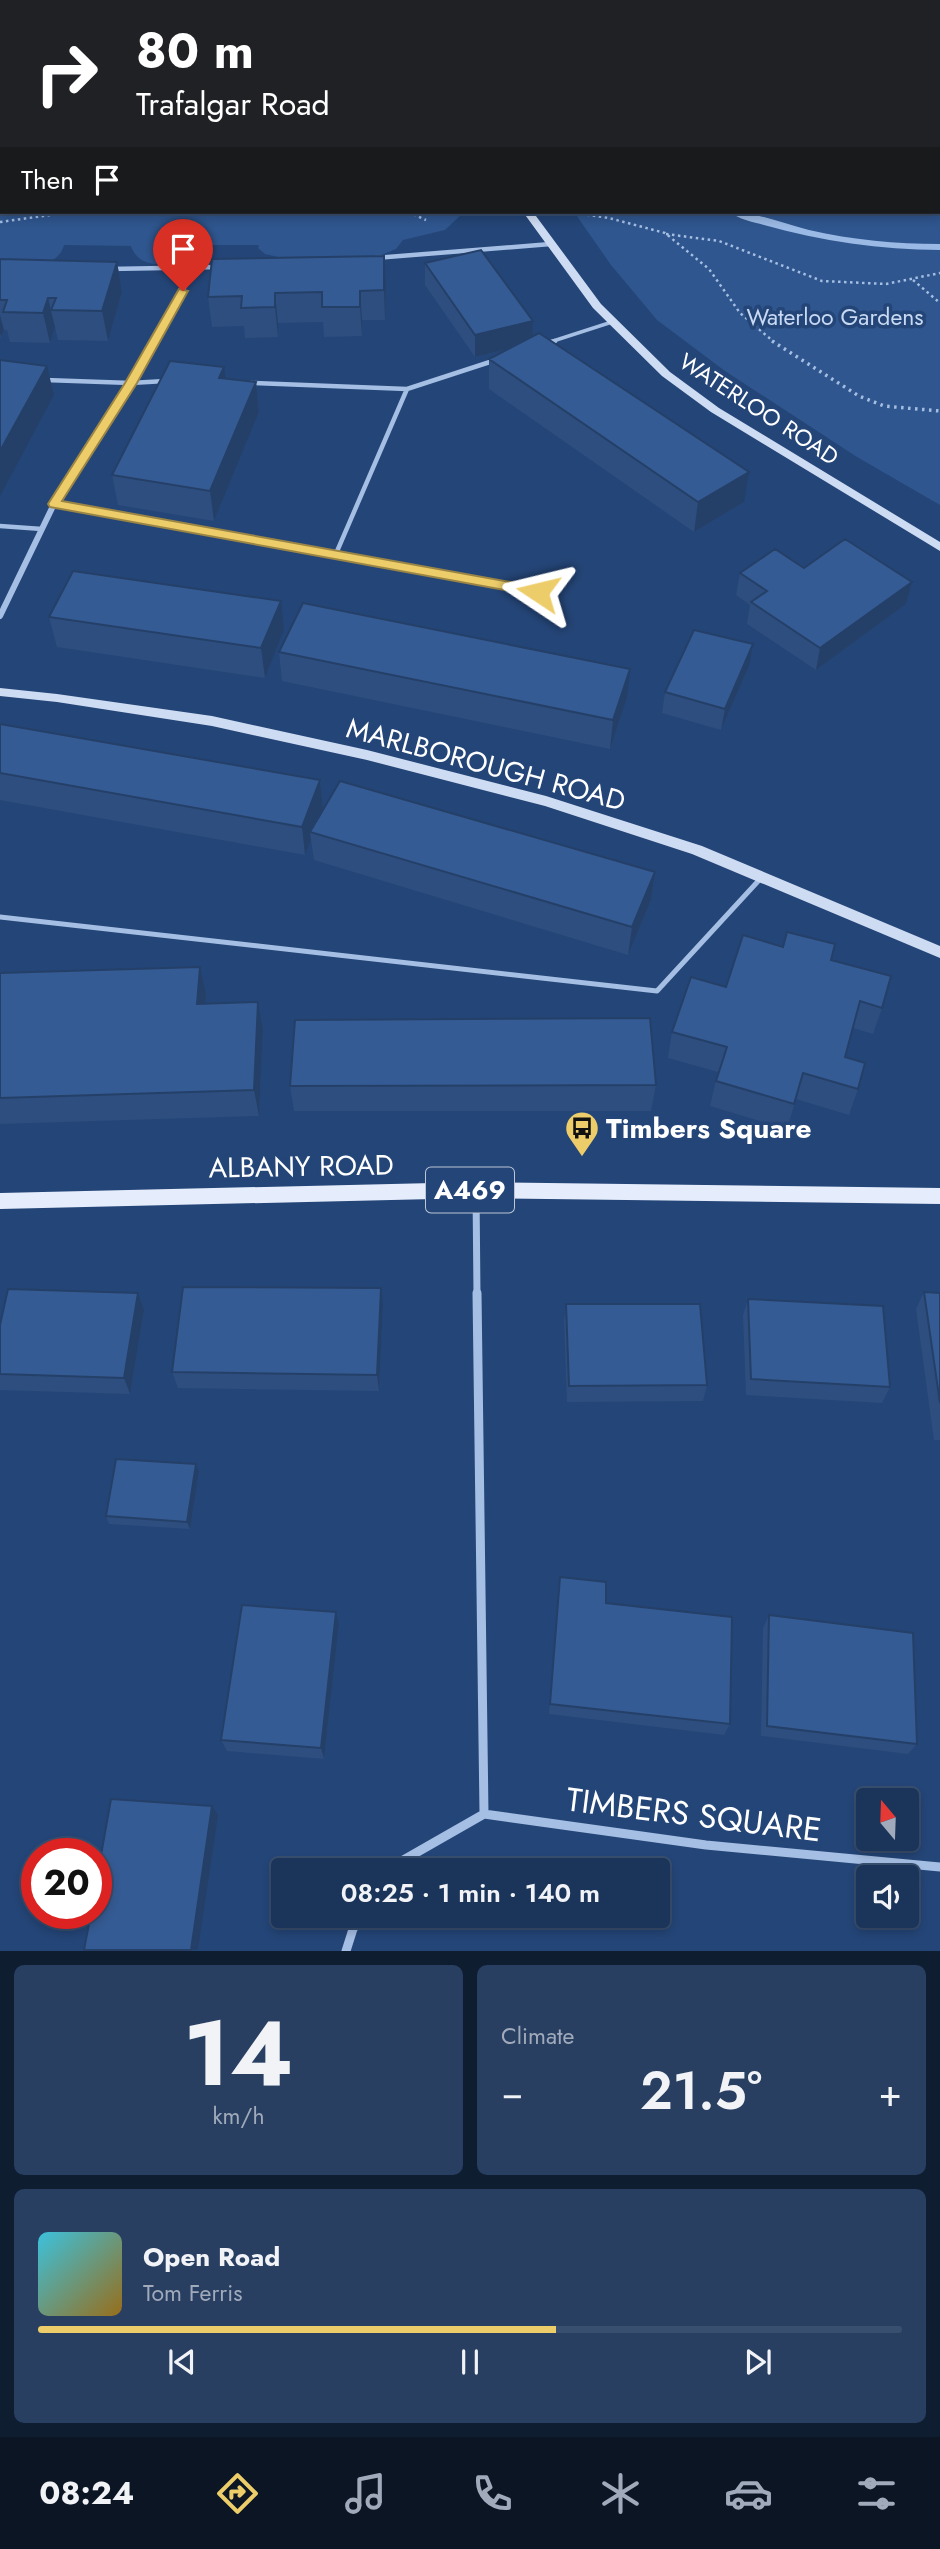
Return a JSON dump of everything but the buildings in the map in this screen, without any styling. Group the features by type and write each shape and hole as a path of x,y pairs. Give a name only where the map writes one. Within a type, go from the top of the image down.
{"main road":[{"name":"ALBANY ROAD","path":"0,1201 476,1190 940,1196"}],"street":[{"name":"WATERLOO ROAD","path":"529,214 612,322 666,374 715,410 940,547"},
{"path":"369,258 551,244"},
{"path":"100,269 222,267"},
{"path":"0,616 54,504 131,383 195,268"},
{"name":"MARLBOROUGH ROAD","path":"0,692 212,721 367,755 546,802 697,850 940,952"},
{"path":"407,1858 484,1814 476,1190"},
{"name":"TIMBERS SQUARE","path":"484,1814 706,1845 940,1867"},
{"path":"346,1951 354,1928"}],"lane":[{"path":"548,343 612,322"},
{"path":"243,383 407,389 496,360"},
{"path":"39,379 131,383 174,380"},
{"path":"335,556 407,389"},
{"path":"54,504 538,592"},
{"path":"0,526 42,529"},
{"path":"0,917 657,991 761,878"}],"path":[{"path":"0,222 58,214"},
{"path":"582,214 609,218 665,233 719,241 822,281 865,284 912,280 940,274"},
{"path":"665,233 709,269 740,313 766,337 859,396 896,408 940,411"},
{"path":"912,280 940,303"}],"green space":[{"path":"0,214 462,214 445,230 403,240 396,249 379,256 278,257 265,254 258,248 259,245 196,245 196,253 179,261 159,264 142,260 131,246 64,245 54,259 46,263 0,266"},
{"name":"Waterloo Gardens","path":"575,214 940,214 940,505 857,457 725,371 657,320 611,265"}],"waterway":[{"path":"742,214 836,239 887,246 940,247"}],"place":[{"name":"Timbers Square","path":"582,1158"}],"route":[{"path":"183,291 131,383 54,504 538,592"}]}
